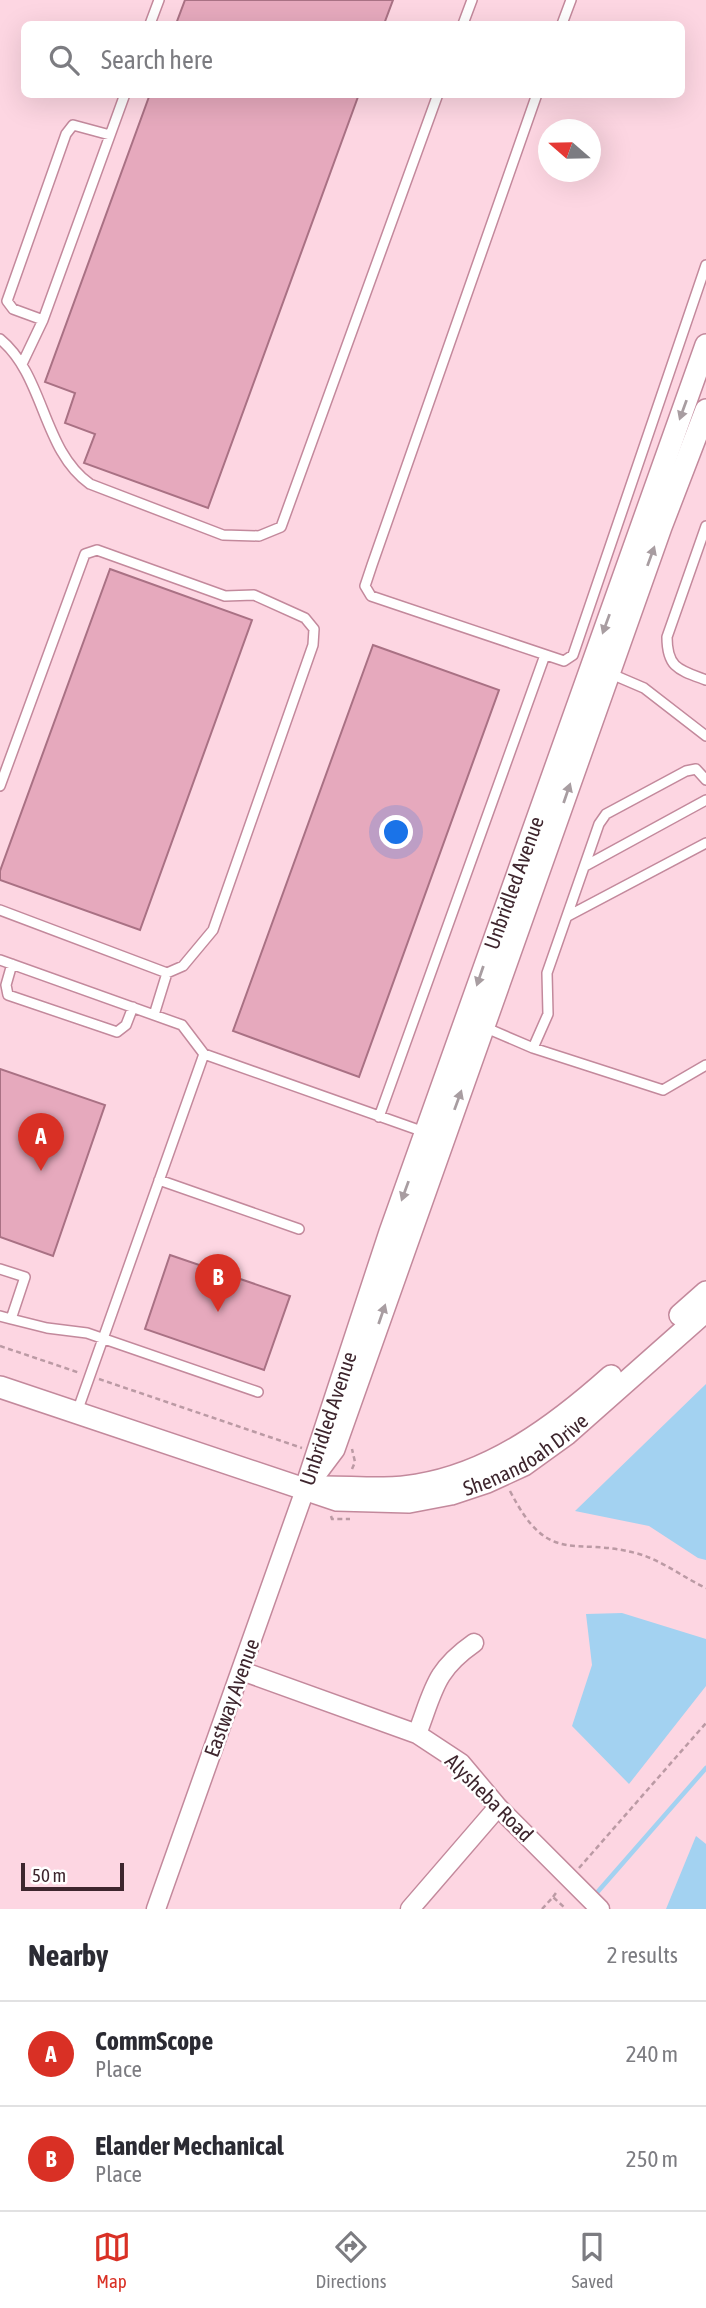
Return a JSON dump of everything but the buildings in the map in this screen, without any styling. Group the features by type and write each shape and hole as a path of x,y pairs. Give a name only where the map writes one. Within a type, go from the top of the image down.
{"street":[{"name":"Unbridled Avenue","path":"306,1487 322,1455 334,1450 591,664 706,345"},
{"name":"Unbridled Avenue","path":"435,1136 484,1027 591,664 706,410"},
{"name":"Shenandoah Drive","path":"340,1493 419,1485 484,1464 514,1450 592,1393 706,1293"},
{"name":"Shenandoah Drive","path":"0,1387 306,1487 408,1502 451,1494 487,1482 524,1465 568,1434 706,1311"},
{"name":"Eastway Avenue","path":"156,1909 306,1487"},
{"path":"417,1734 438,1679 449,1661 474,1643"},
{"name":"Alysheba Road","path":"242,1671 417,1734 461,1763 498,1807 600,1909"},
{"path":"410,1909 498,1807"}],"lane":[{"path":"151,21 159,0"},
{"path":"464,21 472,0"},
{"path":"563,21 570,0"},
{"path":"22,364 43,320 124,98"},
{"path":"0,338 22,364 72,472 90,484 223,535 259,536 281,527 437,98"},
{"path":"536,98 365,586 371,596 564,661 591,664 644,688 706,736"},
{"path":"43,320 13,309 7,301 47,185 66,134 73,125 110,135"},
{"path":"591,664 706,265"},
{"path":"706,526 667,637 667,656 678,670 706,680"},
{"path":"0,786 85,554 97,550 225,596 254,595 305,618 314,629 313,645 213,930 183,966 167,973 0,910"},
{"path":"379,1117 545,654"},
{"path":"533,1048 548,1014 547,973 587,865 599,824 606,814 686,771 696,769 706,780"},
{"path":"587,865 706,800"},
{"path":"568,916 706,843"},
{"path":"0,960 183,1025 204,1054 435,1136"},
{"path":"12,964 6,985 8,995 117,1032 126,1025 133,1007"},
{"path":"154,1014 167,973"},
{"path":"484,1027 533,1048 663,1090 706,1065"},
{"path":"77,1412 204,1054"},
{"path":"159,1180 299,1229"},
{"path":"0,1269 25,1277 11,1319"},
{"path":"0,1316 103,1339 258,1392"}],"path":[{"path":"0,1346 322,1455 351,1464 355,1462"},
{"path":"354,1440 352,1448 355,1462 330,1514 331,1519 357,1519"},
{"path":"500,1495 520,1485"},
{"path":"510,1491 535,1531 550,1541 565,1547 613,1549 643,1555 706,1588"},
{"path":"542,1909 568,1877 584,1865 706,1723"},
{"path":"553,1897 566,1909"}],"water":[{"path":"706,1384 706,1560 698,1558 649,1526 575,1511"},
{"path":"622,1613 706,1639 706,1686 629,1784 572,1726 592,1665 586,1614"},
{"path":"696,1836 706,1844 706,1909 666,1909"}],"waterway":[{"path":"594,1896 706,1768"}],"place":[{"name":"CommScope","path":"41,1171"},
{"name":"Elander Mechanical","path":"218,1312"}]}
